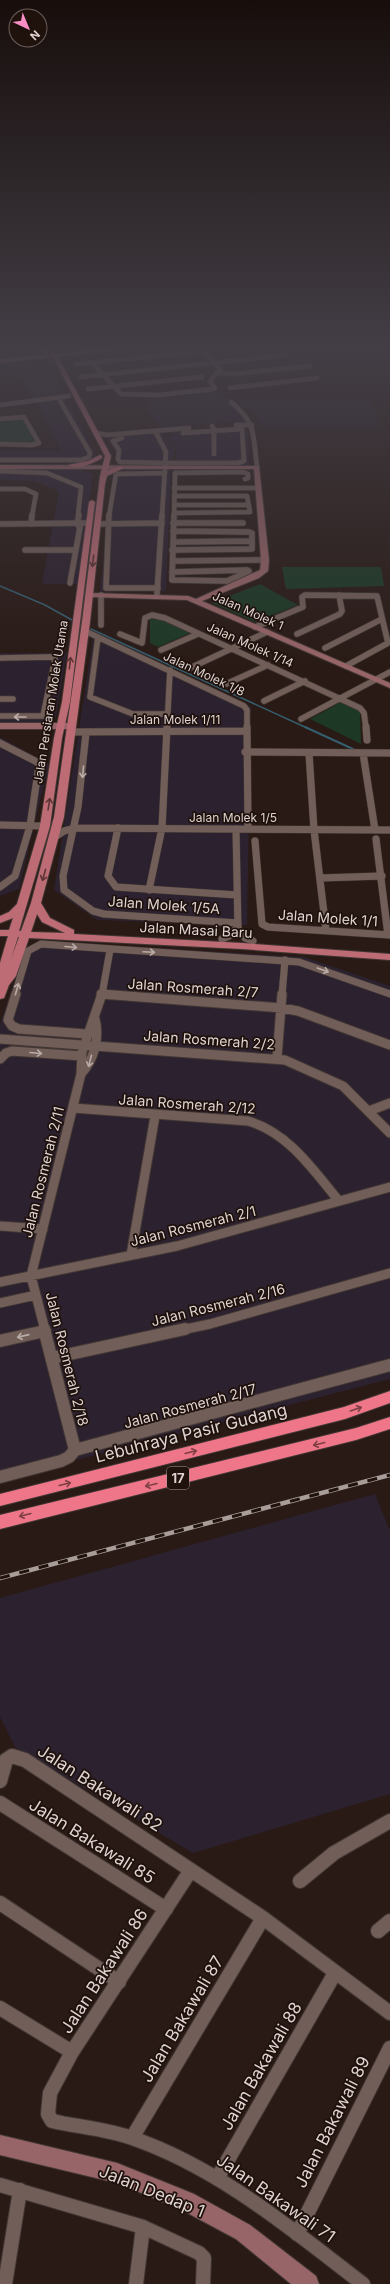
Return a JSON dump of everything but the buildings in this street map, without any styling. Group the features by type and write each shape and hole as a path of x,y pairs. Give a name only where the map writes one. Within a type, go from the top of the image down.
{"highway":[{"name":"Lebuhraya Pasir Gudang","path":"0,1500 345,1413 390,1397"},
{"name":"17","path":"0,1522 356,1434 390,1423"}],"main road":[{"path":"100,454 103,464"},
{"path":"101,476 106,454"},
{"path":"79,467 90,469 101,476"},
{"path":"101,476 120,467"},
{"name":"Jalan Persiaran Molek Utama","path":"20,932 36,903 55,837 59,817 85,631 98,523 101,476"},
{"name":"Jalan Persiaran Molek Utama","path":"20,932 24,903 45,826 60,729 66,702 89,524 101,476"},
{"path":"78,524 108,523"},
{"path":"0,920 13,914 24,903"},
{"path":"36,903 46,920 70,932"},
{"name":"Jalan Masai Baru","path":"0,928 52,936 329,952 390,957"},
{"path":"0,996 4,984 11,976 14,950 20,932"},
{"name":"Jalan Masai Baru","path":"0,933 70,932 222,939 390,950"},
{"path":"14,950 31,940 52,936"},
{"path":"0,938 14,950"},
{"path":"329,952 390,964"}],"street":[{"path":"0,460 81,460 89,457 90,454"},
{"path":"119,454 118,459 120,462 165,467"},
{"path":"165,467 116,473 108,523 105,587 158,592 166,454"},
{"path":"0,466 103,464 120,467 165,467 240,463 244,461 243,454 256,454 257,488 265,560 264,568 261,573 197,601"},
{"path":"0,466 79,467 103,464"},
{"path":"205,465 257,467"},
{"path":"0,471 42,472 81,487 81,502 78,524 80,527 70,583"},
{"path":"172,572 249,571 226,581 172,580 172,572 173,561 172,550 175,473 243,472 248,474 248,478 245,479"},
{"path":"174,488 257,488"},
{"path":"0,489 25,489 36,494 31,524"},
{"path":"174,496 247,496 249,498 250,512 174,513"},
{"path":"174,505 249,505"},
{"path":"108,523 162,523"},
{"path":"173,523 243,523"},
{"path":"0,524 78,524"},
{"path":"172,550 250,551 252,549 252,533 249,532 173,531"},
{"path":"173,542 252,541"},
{"path":"25,550 76,550"},
{"path":"173,561 265,560"},
{"name":"Jalan Molek 1","path":"89,595 158,592 197,601 390,686"},
{"path":"101,595 101,625"},
{"path":"255,627 303,607 302,597 305,595 378,596 388,643 387,645 346,666"},
{"path":"297,634 340,614 342,611 339,595"},
{"name":"Jalan Molek 1/14","path":"120,634 142,643 145,618 155,616 165,618 305,681 362,710 366,740"},
{"path":"324,648 382,619"},
{"name":"Jalan Molek 1/8","path":"85,631 244,706 247,710 245,752 248,829"},
{"path":"188,668 267,632"},
{"path":"161,650 198,634"},
{"path":"98,637 90,697 133,714 166,714"},
{"path":"0,658 51,657 55,659 43,716 0,716"},
{"path":"226,684 268,665"},
{"path":"149,890 162,828 166,714 170,670"},
{"path":"301,719 390,672"},
{"path":"264,701 305,681"},
{"path":"0,699 13,699"},
{"path":"0,726 60,729"},
{"path":"0,731 71,729"},
{"name":"Jalan Molek 1/11","path":"71,729 106,731 245,731"},
{"name":"Jalan Molek 1/11","path":"71,729 86,733 106,731"},
{"path":"59,817 64,823 75,828 83,776 86,733"},
{"path":"0,743 38,764 30,826 15,876 0,887"},
{"path":"245,752 390,753"},
{"path":"309,753 314,830 326,930"},
{"path":"364,753 375,830"},
{"path":"0,825 45,826"},
{"name":"Jalan Molek 1/5","path":"55,837 64,831 75,828 390,830"},
{"name":"Jalan Molek 1/5A","path":"75,828 62,887 66,893 93,911 116,916 238,925"},
{"path":"118,828 108,870 108,876 111,884 116,887 237,895"},
{"path":"236,829 238,925 241,934 253,941"},
{"path":"376,839 389,935"},
{"name":"Jalan Molek 1/1","path":"255,841 262,924 264,926 389,935"},
{"path":"320,878 382,876"},
{"path":"222,939 229,936 238,925"},
{"path":"87,1034 20,1029 12,1026 8,1020 28,951 33,946 42,944 110,950 286,960 299,962 390,994"},
{"path":"90,1045 87,1034 95,1019 110,950"},
{"path":"276,1058 286,960"},
{"name":"Jalan Rosmerah 2/7","path":"101,994 282,1008 298,1012 390,1045"},
{"path":"90,1045 98,1028 95,1019"},
{"name":"Jalan Rosmerah 2/2","path":"0,1039 276,1058 295,1063 343,1086 390,1133"},
{"name":"Jalan Rosmerah 2/11","path":"82,1074 80,1067 82,1056 90,1045"},
{"name":"Jalan Rosmerah 2/11","path":"31,1276 82,1074 88,1068 90,1045"},
{"path":"0,1059 6,1053 12,1051 82,1056"},
{"path":"369,1111 390,1103"},
{"name":"Jalan Rosmerah 2/12","path":"73,1108 155,1116 248,1121 264,1125 285,1141 339,1201"},
{"path":"131,1255 155,1116"},
{"name":"Jalan Rosmerah 2/1","path":"0,1282 131,1255 268,1222 390,1187"},
{"path":"0,1226 43,1229"},
{"name":"Jalan Rosmerah 2/16","path":"52,1358 210,1324 390,1274"},
{"name":"Jalan Rosmerah 2/18","path":"31,1276 75,1450"},
{"path":"0,1303 36,1295"},
{"path":"0,1341 45,1331"},
{"name":"Jalan Rosmerah 2/17","path":"0,1477 61,1461 69,1457 75,1450 244,1406 390,1365"},
{"name":"Jalan Bakawali 82","path":"0,1781 6,1760 12,1756 17,1756 191,1870"},
{"name":"Jalan Bakawali 85","path":"0,1803 166,1909"},
{"path":"300,1881 334,1852 390,1821"},
{"path":"191,1870 263,1918 390,2013"},
{"name":"Jalan Bakawali 86","path":"50,2093 72,2052 191,1870"},
{"path":"0,1902 119,1982"},
{"name":"Jalan Bakawali 87","path":"132,2138 263,1918"},
{"path":"378,1930 390,1921"},
{"name":"Jalan Bakawali 88","path":"218,2177 335,1973"},
{"path":"0,2008 72,2052"},
{"name":"Jalan Bakawali 89","path":"297,2234 390,2048"},
{"name":"Jalan Bakawali 71","path":"50,2093 48,2114 52,2121 132,2138 218,2177 363,2284"},
{"name":"Jalan Dedap 1","path":"0,2144 117,2173 187,2201 243,2232 308,2284"},
{"path":"0,2185 143,2227 198,2253 204,2258 203,2284"},
{"path":"5,2284 20,2190"},
{"path":"136,2284 143,2227"}],"shaded area":[{"path":"0,454 95,454 96,455 91,460 80,463 0,462"},
{"path":"116,454 173,454 172,466 123,465 114,461"},
{"path":"176,454 249,454 249,465 176,465"},
{"path":"128,469 171,470 166,591 100,591 113,473"},
{"path":"0,470 81,470 93,474 77,584 42,584 59,491 34,481 0,480"},
{"path":"94,631 251,706 247,925 97,920 54,890"},
{"path":"0,653 67,653 56,717 42,723 0,722"},
{"path":"0,737 49,764 19,889 0,896"},
{"path":"41,941 304,957 390,986 390,1379 0,1480 0,1024 25,948"},
{"path":"375,1494 390,1531 390,1794 193,1853 15,1747 0,1717 0,1598"}],"green space":[{"path":"282,567 381,567 384,586 286,589"},
{"path":"260,584 298,605 255,622 212,603"},
{"path":"155,617 190,633 158,647 150,643 150,618"},
{"path":"343,701 360,709 361,744 310,719"}],"waterway":[{"path":"0,586 45,605 72,620"},
{"path":"91,629 307,728"},
{"path":"305,727 353,749"}],"railway":[{"path":"0,1578 390,1475"}]}
